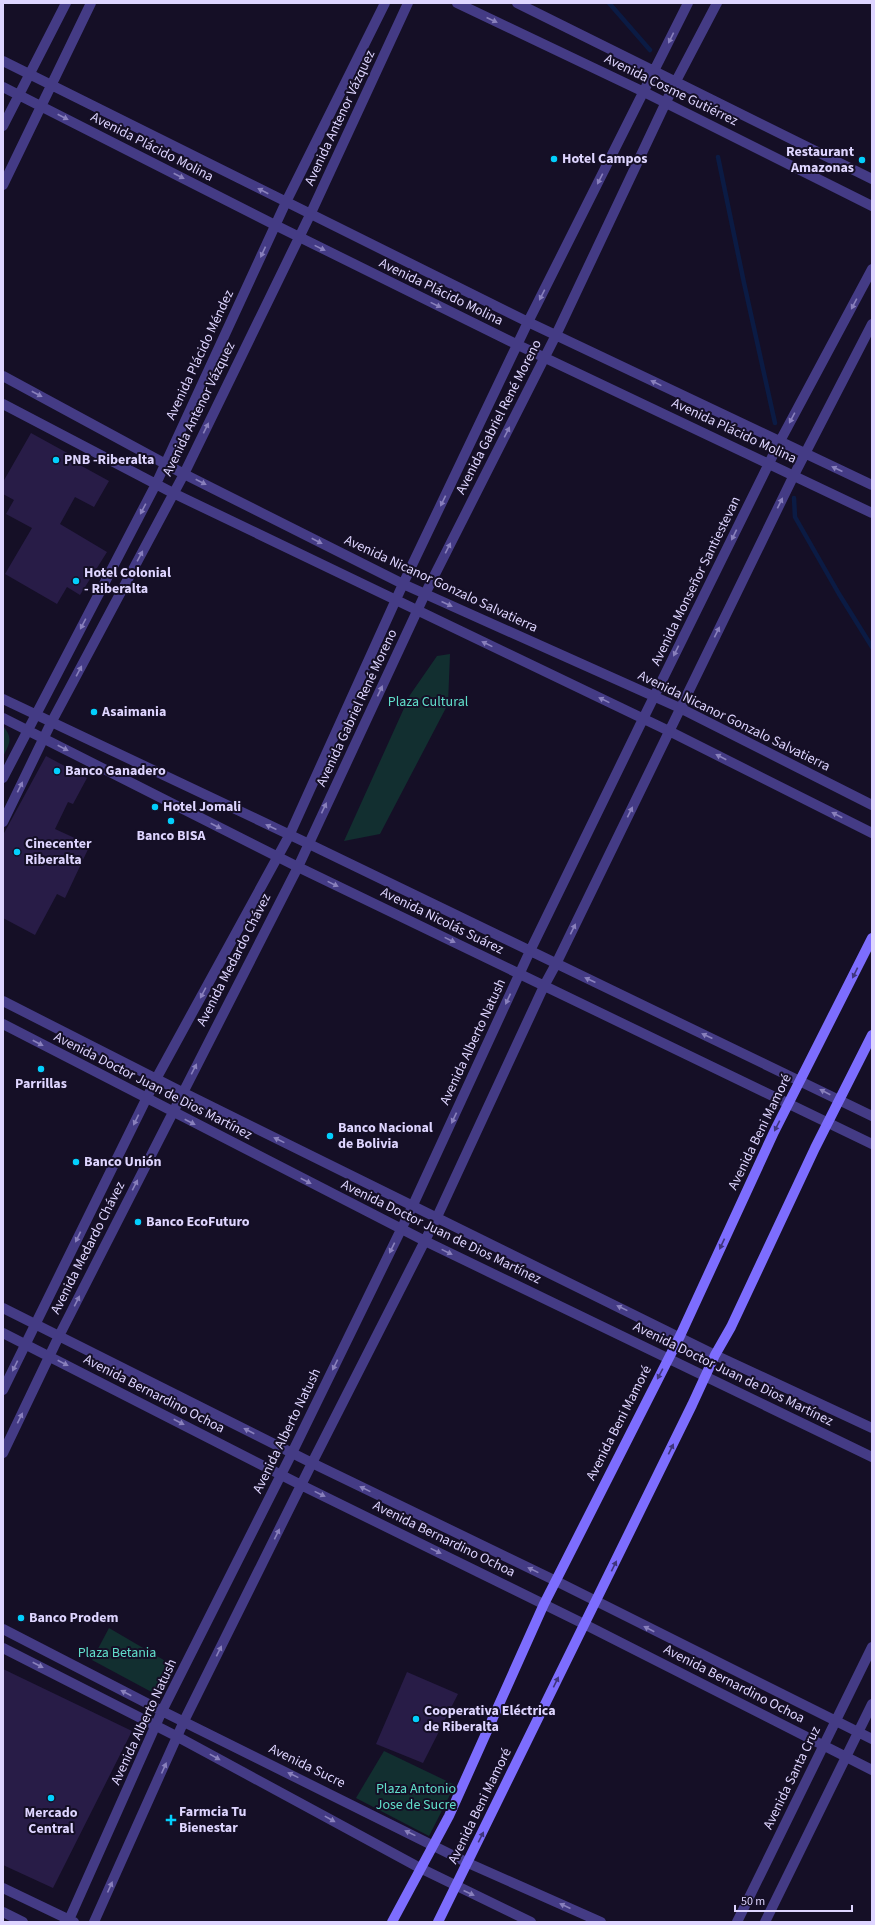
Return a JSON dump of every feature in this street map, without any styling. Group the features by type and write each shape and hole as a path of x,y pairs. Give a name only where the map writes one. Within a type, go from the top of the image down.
{"street":[{"path":"3,126 66,3"},
{"path":"3,185 91,3"},
{"name":"Avenida Plácido Méndez","path":"35,716 156,484 275,225 385,3"},
{"name":"Avenida Antenor Vázquez","path":"3,822 51,723 184,474 310,215 408,3"},
{"name":"Avenida Cosme Gutiérrez","path":"457,3 644,92 872,206"},
{"name":"Avenida Cosme Gutiérrez","path":"517,3 675,83 872,179"},
{"name":"Avenida Gabriel René Moreno","path":"289,836 404,584 528,322 688,3"},
{"name":"Avenida Gabriel René Moreno","path":"308,843 425,594 545,358 675,83 716,3"},
{"name":"Avenida Plácido Molina","path":"3,61 310,215 528,322 779,443 872,486"},
{"name":"Avenida Plácido Molina","path":"3,87 298,237 518,345 872,513"},
{"name":"Avenida Monseñor Santiestevan","path":"530,951 779,443 872,270"},
{"path":"94,1922 184,1721 301,1484 437,1217 544,986 794,475 872,324"},
{"name":"Avenida Nicanor Gonzalo Salvatierra","path":"3,376 184,474 404,584 680,708 872,805"},
{"path":"3,404 173,493 643,719 669,730 872,833"},
{"name":"Avenida Nicolás Suárez","path":"3,699 35,716 289,836 308,843 556,964 801,1080 872,1116"},
{"path":"3,778 35,716"},
{"name":"Avenida Nicolás Suárez","path":"3,718 276,857 872,1144"},
{"name":"Avenida Medardo Chávez","path":"3,1390 156,1078 276,857 289,836"},
{"name":"Avenida Medardo Chávez","path":"3,1453 59,1336 298,867 308,843"},
{"name":"Avenida Beni Mamoré","path":"392,1922 449,1816 544,1604 680,1336 789,1104 872,938"},
{"name":"Avenida Alberto Natush","path":"70,1921 162,1711 292,1453 402,1229 530,951"},
{"name":"Avenida Doctor Juan de Dios Martínez","path":"3,1001 182,1092 680,1336 715,1355 872,1428"},
{"name":"Avenida Doctor Juan de Dios Martínez","path":"3,1024 146,1099 425,1241 872,1456"},
{"name":"Avenida Beni Mamoré","path":"438,1922 715,1355 731,1327 828,1122 872,1034"},
{"name":"Avenida Bernardino Ochoa","path":"3,1308 312,1463 556,1581 595,1602 872,1739"},
{"name":"Avenida Bernardino Ochoa","path":"3,1333 872,1770"},
{"name":"Avenida Sucre","path":"3,1629 162,1711 468,1863 601,1922"},
{"name":"Avenida Santa Cruz","path":"737,1922 872,1647"},
{"path":"3,1648 178,1737 420,1868 531,1922"},
{"path":"766,1922 872,1704"},
{"path":"3,1888 70,1921"},
{"path":"3,1912 22,1922"}],"green space":[{"name":"Plaza Cultural","path":"450,654 448,704 380,834 344,841 410,695 437,656"},
{"path":"3,726 8,734 9,745 3,757"},
{"name":"Plaza Betania","path":"109,1628 174,1666 159,1696 92,1660"},
{"name":"Plaza Antonio Jose de Sucre","path":"384,1751 455,1785 429,1836 356,1798"}],"building":[{"path":"31,433 80,460 78,464 109,481 94,507 75,497 60,524 107,552 80,595 67,587 57,604 5,574 32,528 6,514 14,500 3,494 3,482"},
{"path":"46,756 87,778 73,804 68,802 55,829 90,845 65,898 57,894 35,935 3,918 3,835"},
{"name":"Mercado Central","path":"3,1669 132,1731 53,1888 3,1865"},
{"name":"Cooperativa Eléctrica de Riberalta","path":"407,1672 458,1694 423,1763 376,1744"}],"waterway":[{"path":"609,3 650,50"},
{"path":"718,157 775,423"},
{"path":"794,498 795,517 839,594 872,647"}],"place":[{"name":"Hotel Campos","path":"554,159"},
{"name":"Restaurant Amazonas","path":"862,160"},
{"name":"PNB -Riberalta","path":"56,460"},
{"name":"Hotel Colonial - Riberalta","path":"76,581"},
{"name":"Asaimania","path":"94,712"},
{"name":"Banco Ganadero","path":"57,771"},
{"name":"Hotel Jomali","path":"155,807"},
{"name":"Banco BISA","path":"171,821"},
{"name":"Cinecenter Riberalta","path":"17,852"},
{"name":"Parrillas","path":"41,1069"},
{"name":"Banco Nacional de Bolivia","path":"330,1136"},
{"name":"Banco Unión","path":"76,1162"},
{"name":"Banco EcoFuturo","path":"138,1222"},
{"name":"Banco Prodem","path":"21,1618"},
{"name":"Cooperativa Eléctrica de Riberalta","path":"416,1719"},
{"name":"Mercado Central","path":"51,1798"},
{"name":"Farmcia Tu Bienestar","path":"171,1820"}]}
